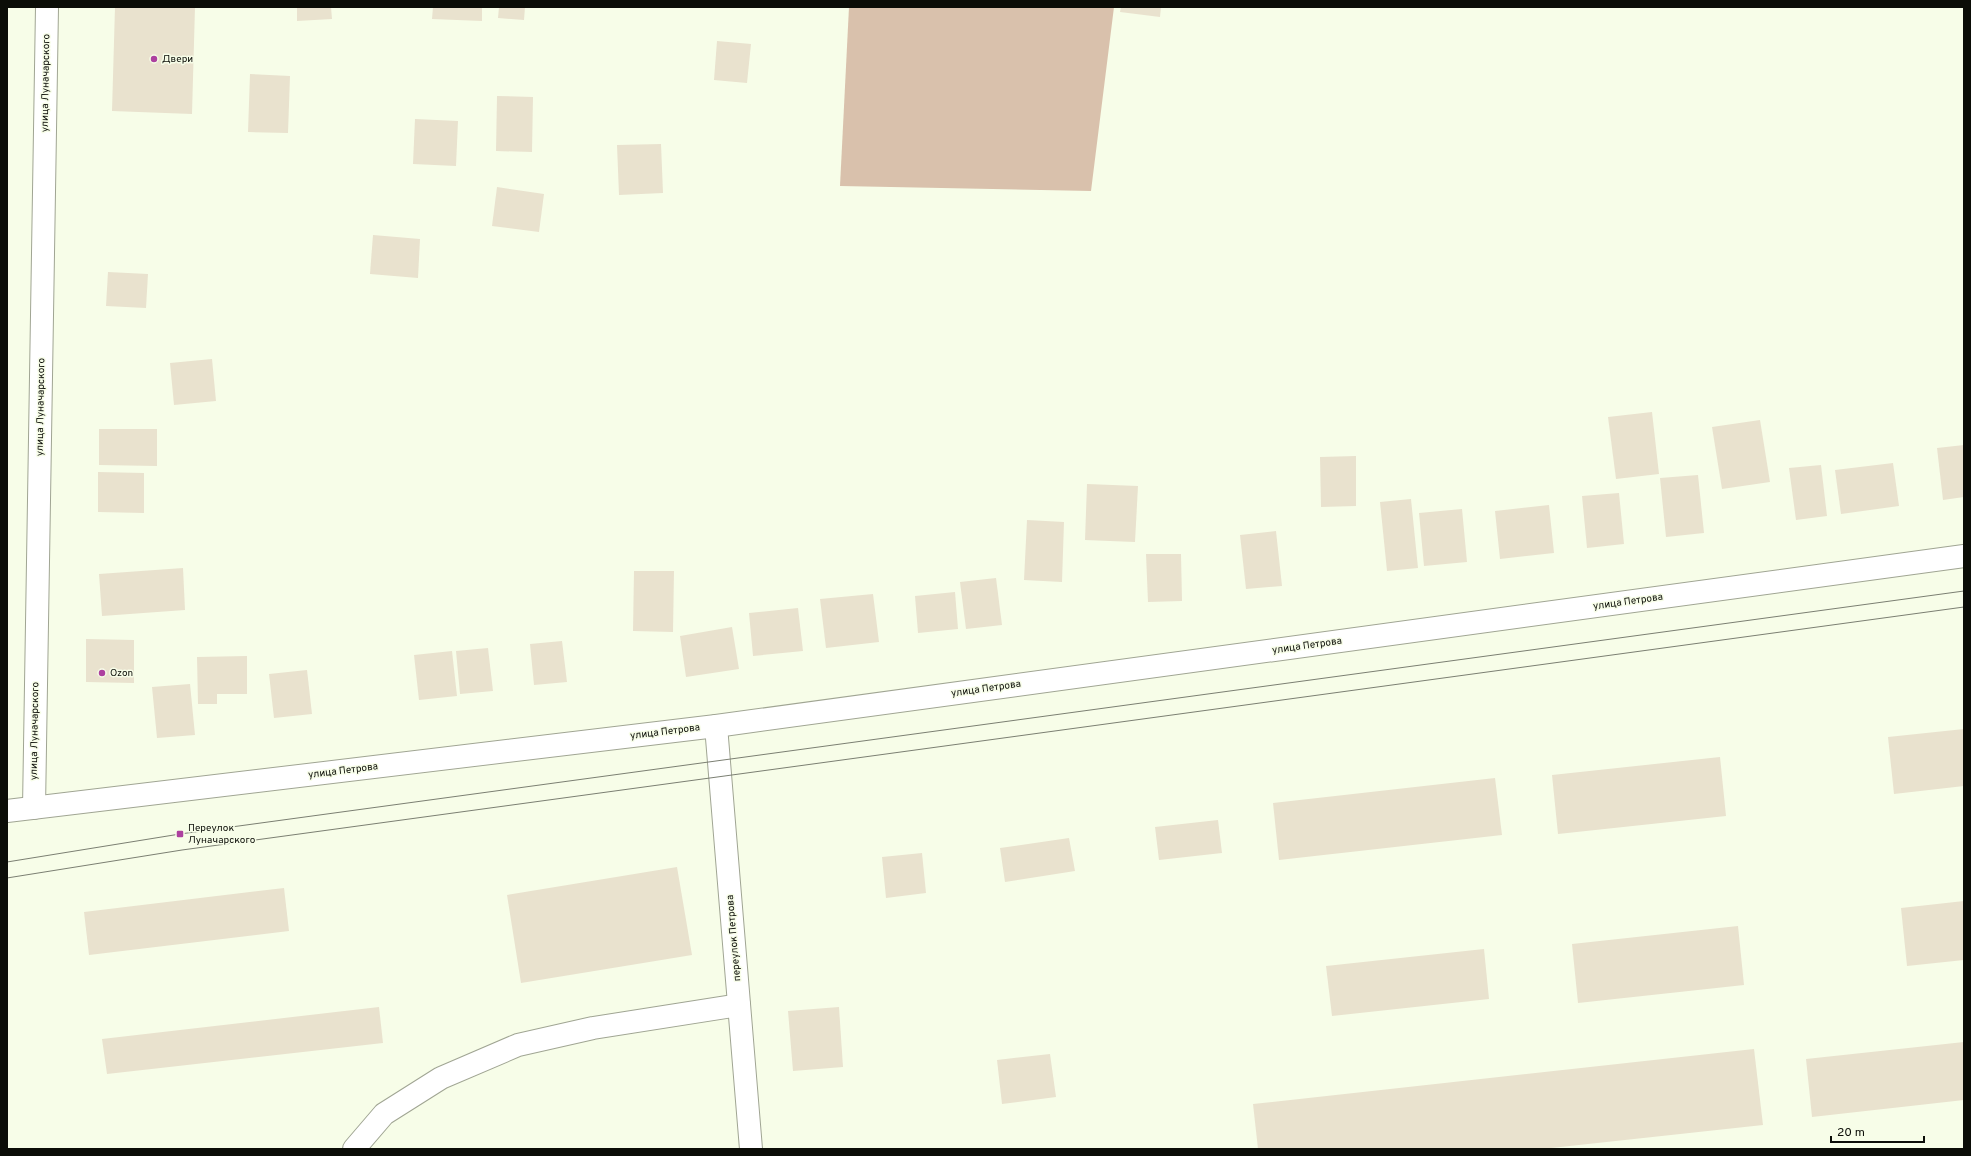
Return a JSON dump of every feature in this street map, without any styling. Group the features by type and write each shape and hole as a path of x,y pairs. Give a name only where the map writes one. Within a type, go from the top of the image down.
{"street":[{"name":"улица Луначарского","path":"34,808 48,7"},
{"name":"улица Петрова","path":"7,812 716,726 1964,556"},
{"name":"переулок Петрова","path":"716,726 751,1149"},
{"path":"354,1149 384,1114 441,1078 518,1046 593,1028 739,1005"}],"shaded area":[{"path":"849,7 1114,7 1091,191 840,186"}],"building":[{"name":"Двери","path":"115,7 195,7 192,114 112,111"},
{"path":"297,7 331,7 332,19 297,21"},
{"path":"433,7 482,7 482,21 432,19"},
{"path":"499,7 525,7 524,20 498,18"},
{"path":"1121,7 1161,7 1160,17 1120,12"},
{"path":"717,41 751,44 747,83 714,80"},
{"path":"250,74 290,76 288,133 248,132"},
{"path":"497,96 533,97 532,152 496,151"},
{"path":"415,119 458,121 456,166 413,164"},
{"path":"661,144 663,193 619,195 617,145"},
{"path":"497,187 544,194 539,232 492,226"},
{"path":"373,235 420,239 418,278 370,274"},
{"path":"108,272 148,274 146,308 106,306"},
{"path":"212,359 216,401 174,405 170,363"},
{"path":"1652,412 1659,474 1616,479 1608,417"},
{"path":"1760,420 1770,482 1722,489 1712,427"},
{"path":"99,429 157,429 157,466 99,465"},
{"path":"1964,445 1964,497 1943,500 1937,448"},
{"path":"1356,456 1356,506 1321,507 1320,457"},
{"path":"1893,463 1899,506 1841,514 1835,470"},
{"path":"1821,465 1827,516 1796,520 1789,468"},
{"path":"98,472 144,473 144,513 98,512"},
{"path":"1698,475 1704,533 1666,537 1660,478"},
{"path":"1087,484 1138,486 1135,542 1085,540"},
{"path":"1619,493 1624,544 1587,548 1582,496"},
{"path":"1411,499 1418,568 1387,571 1380,502"},
{"path":"1549,505 1554,553 1500,559 1495,511"},
{"path":"1462,509 1467,562 1424,566 1419,513"},
{"path":"1027,520 1064,522 1062,582 1024,580"},
{"path":"1276,531 1282,586 1246,589 1240,535"},
{"path":"1146,554 1181,554 1182,601 1148,602"},
{"path":"183,568 185,610 102,616 99,574"},
{"path":"634,571 674,571 673,632 633,631"},
{"path":"996,578 1002,625 966,629 960,582"},
{"path":"955,592 958,629 918,633 915,596"},
{"path":"873,594 879,642 826,648 820,599"},
{"path":"798,608 803,651 753,656 749,613"},
{"path":"732,627 739,669 686,677 680,636"},
{"path":"86,639 134,640 134,683 86,682"},
{"path":"562,641 567,682 534,685 530,644"},
{"path":"488,648 493,691 460,694 456,651"},
{"path":"452,651 457,696 419,700 414,655"},
{"path":"247,656 247,694 217,694 217,704 198,704 197,657"},
{"path":"307,670 312,714 274,718 269,674"},
{"path":"190,684 195,735 157,738 152,687"},
{"path":"1964,729 1964,786 1894,794 1888,737"},
{"path":"1720,757 1726,816 1558,834 1552,775"},
{"path":"1495,778 1502,835 1279,860 1273,803"},
{"path":"1218,820 1222,853 1159,860 1155,827"},
{"path":"1069,838 1075,871 1005,882 1000,848"},
{"path":"922,853 926,893 886,898 882,857"},
{"path":"677,867 692,955 521,983 507,895"},
{"path":"284,888 289,931 89,955 84,912"},
{"path":"1964,901 1964,960 1907,966 1901,908"},
{"path":"1738,926 1744,985 1578,1003 1572,944"},
{"path":"1484,949 1489,999 1332,1016 1326,966"},
{"path":"379,1007 383,1043 107,1074 102,1039"},
{"path":"839,1007 843,1067 793,1071 788,1011"},
{"path":"1964,1042 1964,1100 1812,1117 1806,1059"},
{"path":"1754,1049 1763,1125 1542,1149 1258,1149 1253,1104"},
{"path":"1050,1054 1056,1097 1002,1104 997,1060"}],"tram line":[{"path":"7,862 180,834 1964,591"},
{"path":"7,878 182,850 1964,607"}],"place":[{"name":"Двери","path":"154,59"},
{"name":"Ozon","path":"102,673"},
{"name":"Переулок Луначарского","path":"180,834"}]}
